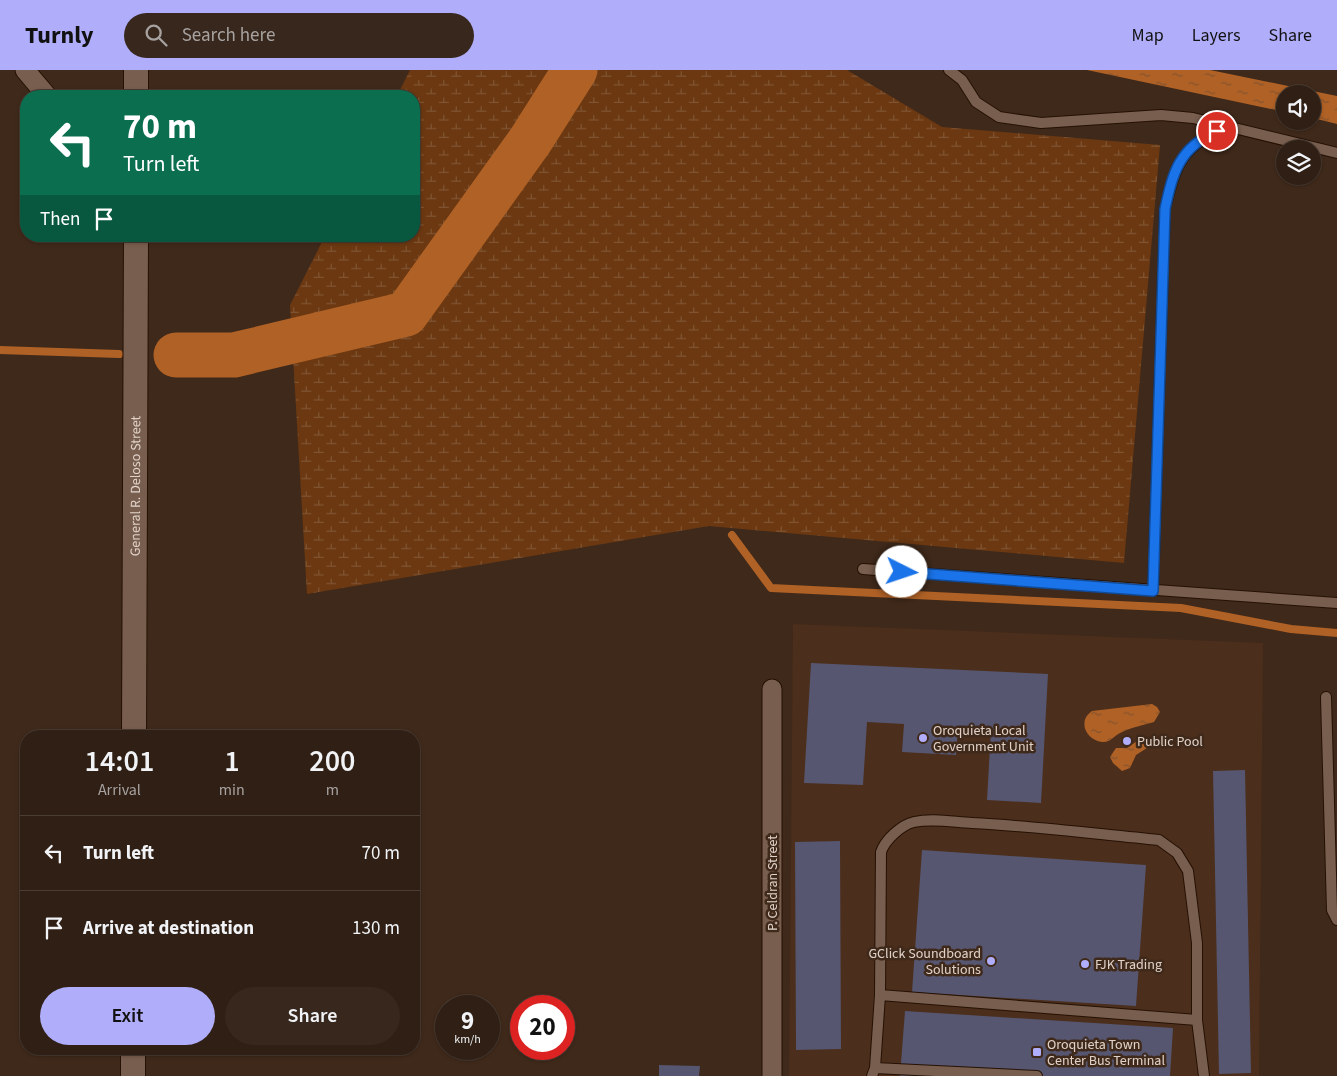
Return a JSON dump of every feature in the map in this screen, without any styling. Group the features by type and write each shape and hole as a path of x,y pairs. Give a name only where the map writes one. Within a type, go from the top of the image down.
{"street":[{"path":"25,70 42,90"},
{"path":"136,70 136,90"},
{"name":"General R. Deloso Street","path":"134,730 136,242"},
{"name":"P. Celdran Street","path":"772,689 772,1076"},
{"path":"133,1055 133,1076"}],"lane":[{"path":"949,70 962,80 976,102 999,116 1041,122 1161,115 1194,118 1337,153"},
{"path":"1153,591 1165,209 1176,166 1190,148 1207,135 1226,126"},
{"path":"863,570 1337,603"},
{"path":"1326,697 1332,910 1337,920"},
{"path":"1037,1076 874,1072 880,995 880,868 883,846 902,828 914,822 934,820 993,824 1159,840 1176,853 1188,871 1194,916 1197,943 1197,1020 1204,1076"},
{"path":"880,995 1197,1020"}],"shaded area":[{"path":"793,624 1263,643 1259,1076 789,1076"}],"green space":[{"path":"410,70 847,70 942,127 1160,145 1124,563 709,526 307,594 290,305 322,242 420,242 420,90 400,90"}],"water":[{"path":"1087,70 1210,70 1283,85 1276,85 1276,110"},
{"path":"1321,93 1337,96 1337,124 1321,120"},
{"path":"1152,704 1160,712 1154,722 1124,731 1107,741 1096,741 1085,730 1085,720 1092,711"},
{"path":"1146,738 1150,746 1136,755 1130,768 1122,771 1113,763 1110,757 1116,748 1127,748 1140,739"}],"building":[{"path":"811,663 1048,674 1041,803 987,800 991,729 958,728 956,755 902,752 904,724 867,722 863,785 804,783"},
{"path":"1245,770 1251,1073 1219,1074 1213,771"},
{"path":"840,841 841,1049 796,1050 795,842"},
{"path":"922,850 1146,865 1136,1006 912,992"},
{"name":"Oroquieta Town Center Bus Terminal","path":"905,1011 1173,1028 1170,1076 900,1076"},
{"path":"659,1065 700,1066 699,1076 659,1076"}],"waterway":[{"path":"176,355 234,355 406,314 530,141 575,70"},
{"path":"0,350 119,354"},
{"path":"732,535 771,588 1181,608 1291,629 1337,633"}],"place":[{"name":"Oroquieta Local Government Unit","path":"923,738"},
{"name":"Public Pool","path":"1127,741"},
{"name":"GClick Soundboard Solutions","path":"991,961"},
{"name":"FJK Trading","path":"1085,964"},
{"name":"Oroquieta Town Center Bus Terminal","path":"1037,1052"}],"route":[{"path":"902,572 1153,591 1165,209 1176,166 1190,148 1207,135 1217,131"}]}
